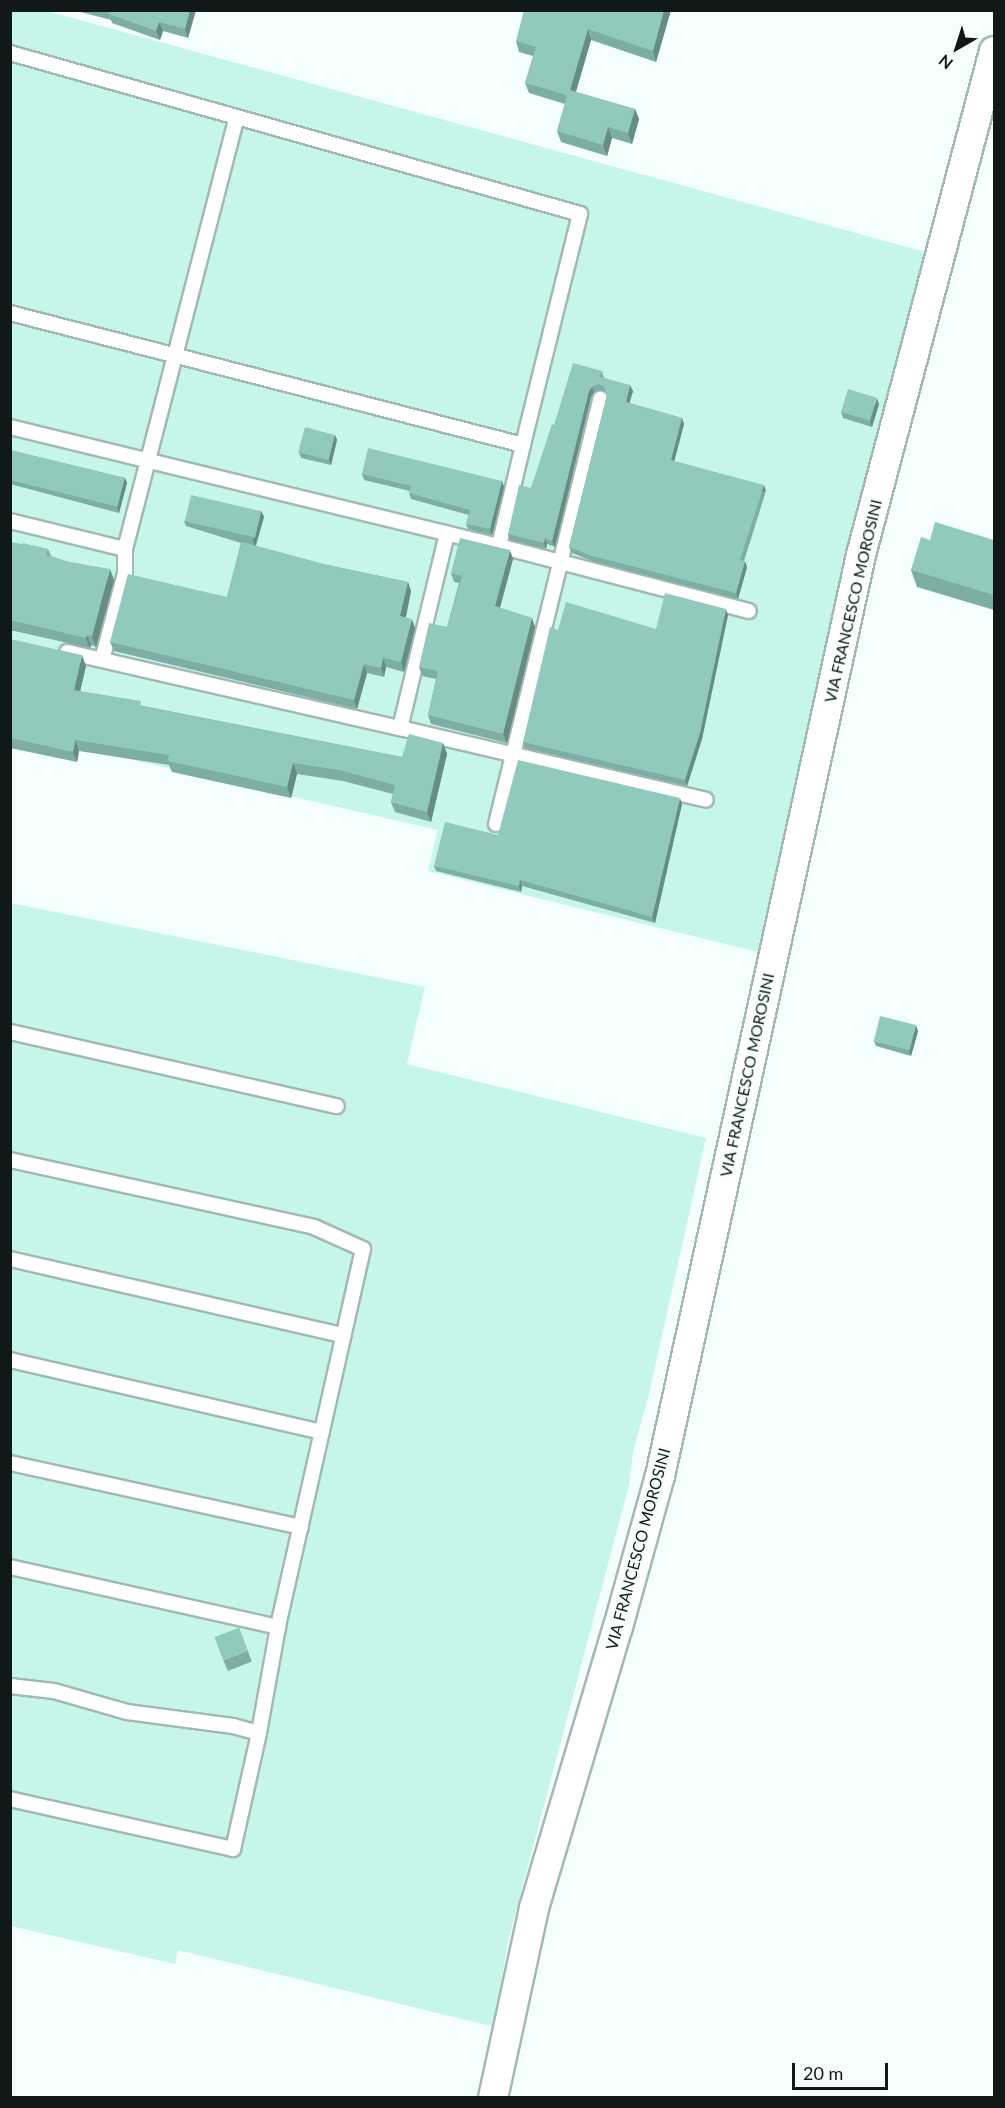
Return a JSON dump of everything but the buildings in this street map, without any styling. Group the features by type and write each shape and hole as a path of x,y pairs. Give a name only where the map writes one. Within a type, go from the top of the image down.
{"street":[{"name":"VIA FRANCESCO MOROSINI","path":"493,2097 534,1908 618,1628 660,1476 861,555 994,51"}],"lane":[{"path":"10,53 580,214 499,546"},
{"path":"102,660 125,573 125,549 237,117"},
{"path":"10,313 522,445"},
{"path":"496,824 511,754 600,399"},
{"path":"10,427 499,546 749,610"},
{"path":"10,521 125,549"},
{"path":"400,728 447,534"},
{"path":"56,650 706,800"},
{"path":"10,1032 336,1106"},
{"path":"10,1160 314,1227 363,1249 278,1628 259,1733 233,1849 10,1799"},
{"path":"10,1259 344,1335"},
{"path":"10,1360 322,1432"},
{"path":"10,1463 301,1527"},
{"path":"10,1567 278,1628"},
{"path":"10,1686 54,1691 127,1712 233,1726 259,1733"}],"green space":[{"path":"11,11 47,11 929,253 758,952 428,871 438,830 11,732"},
{"path":"11,903 425,987 407,1064 706,1138 649,1394 633,1452 629,1485 507,1945 495,2027 178,1950 175,1964 11,1926"}]}
